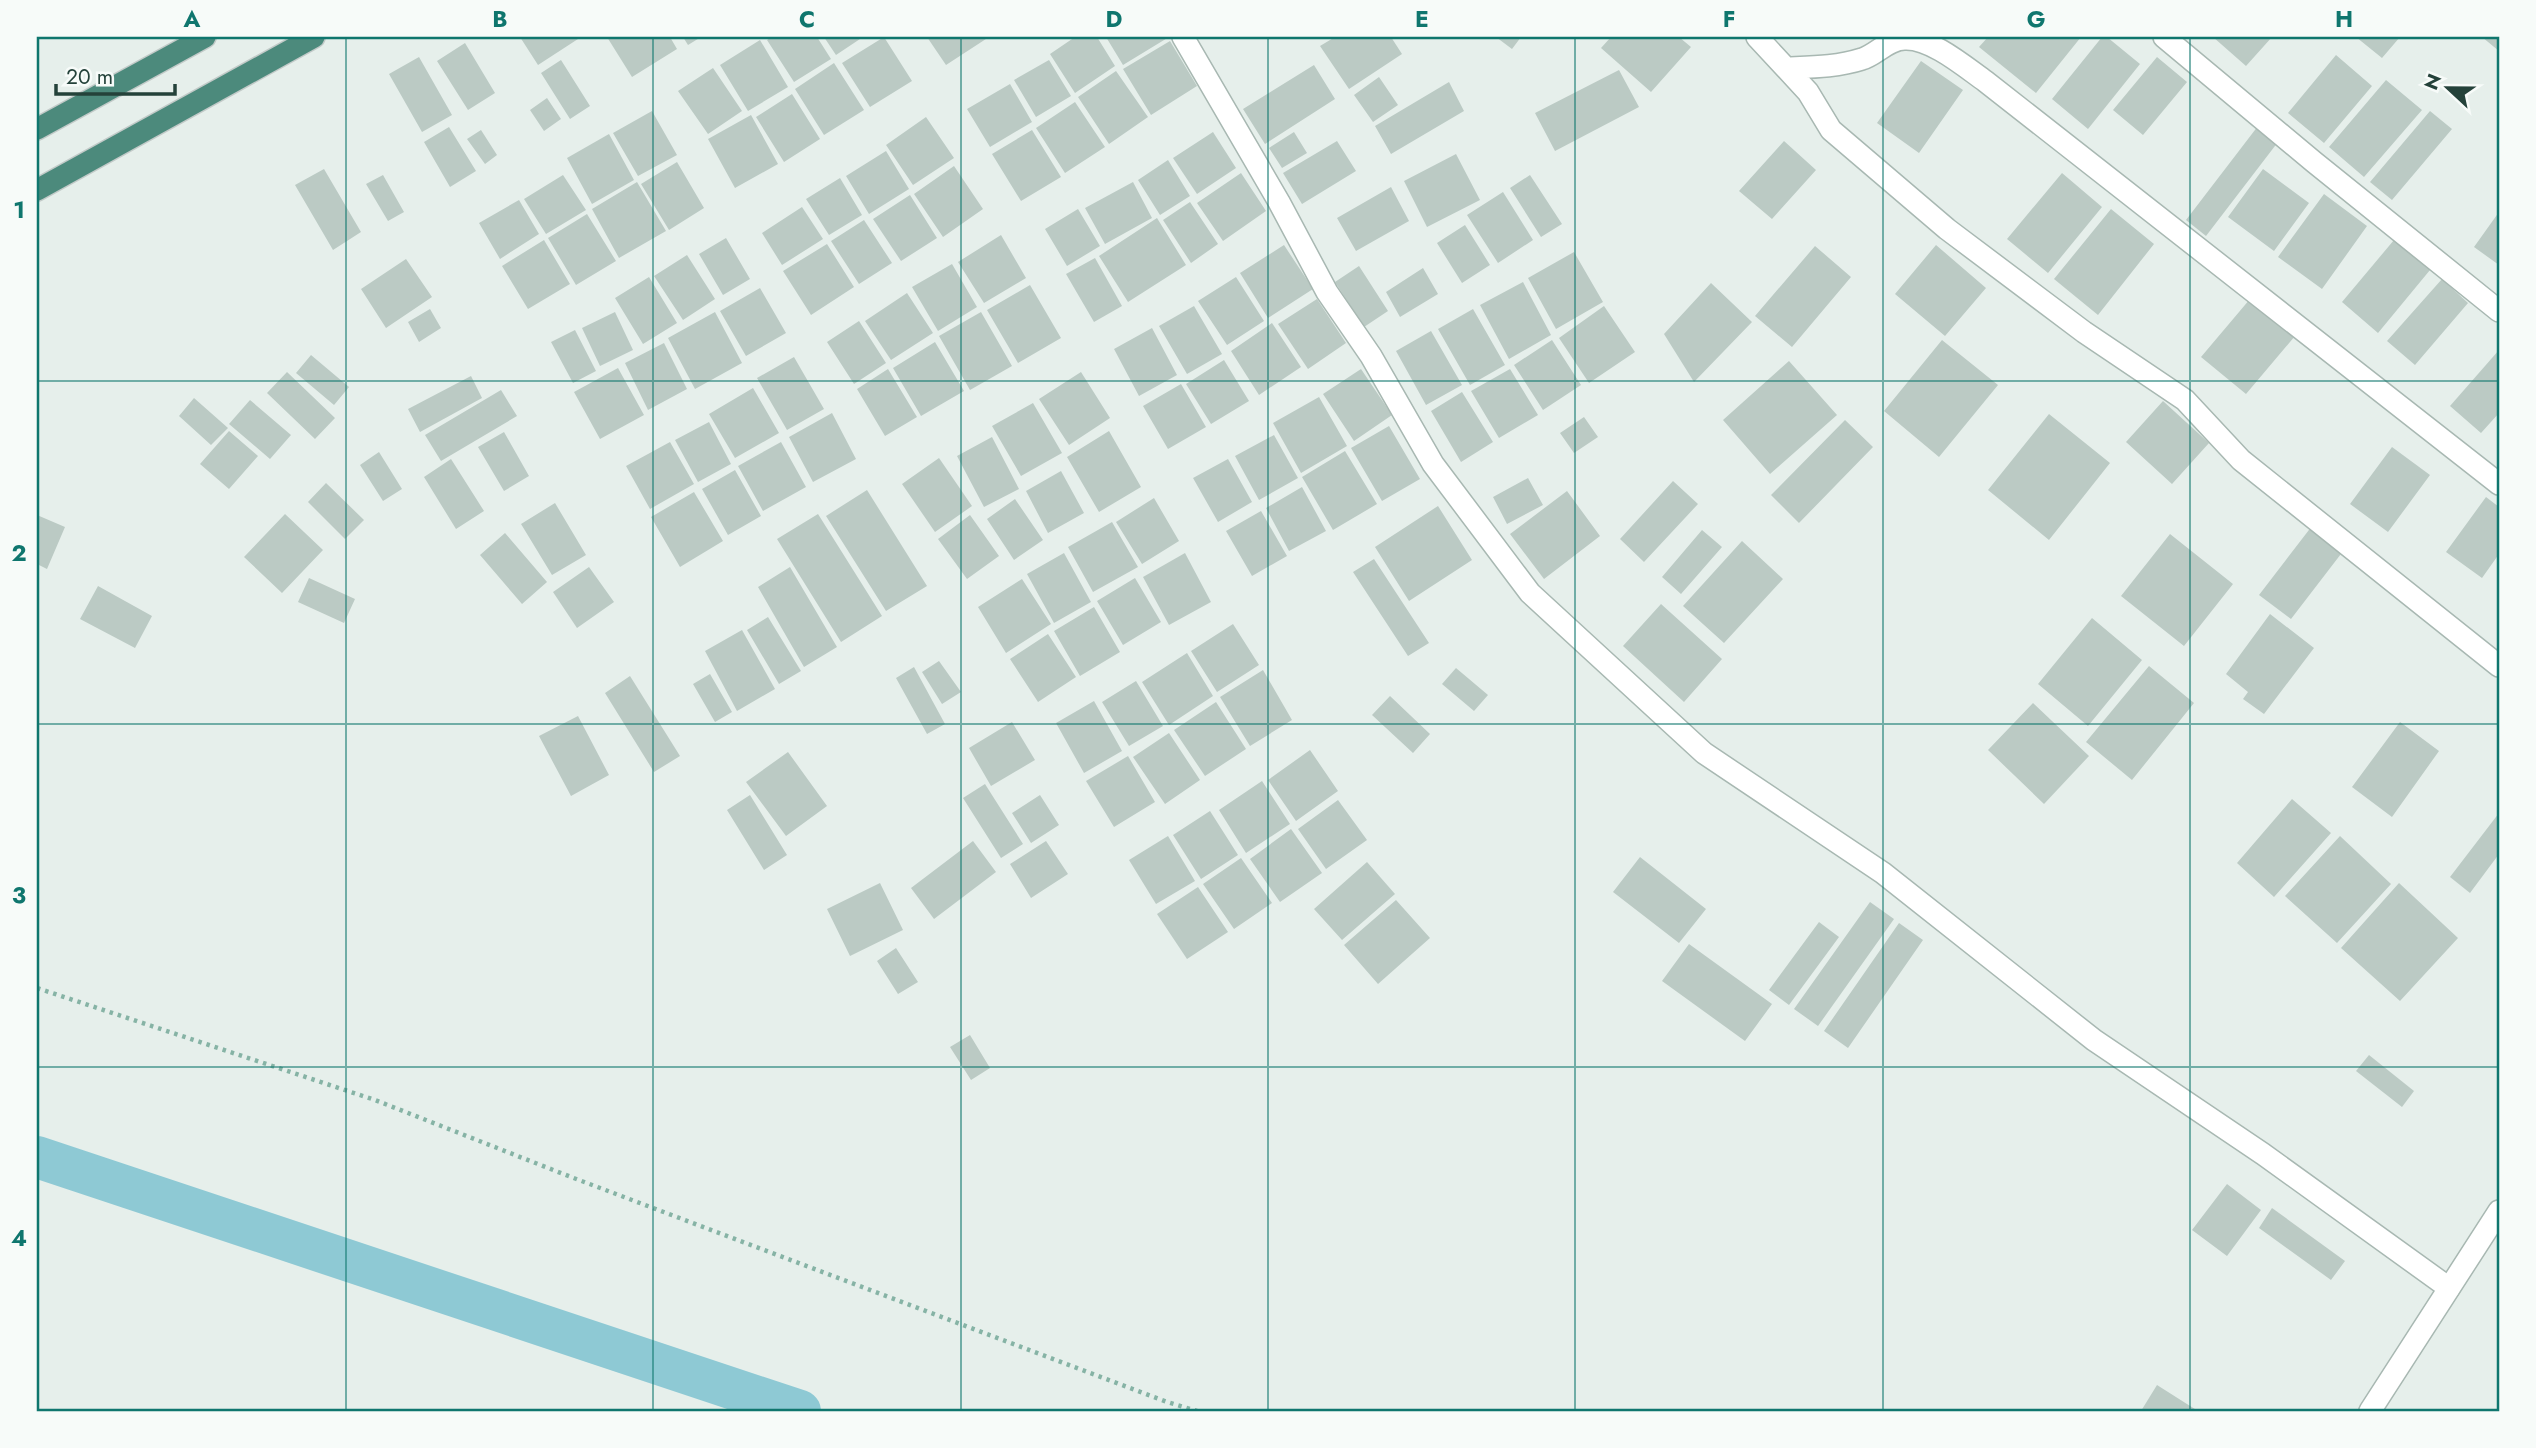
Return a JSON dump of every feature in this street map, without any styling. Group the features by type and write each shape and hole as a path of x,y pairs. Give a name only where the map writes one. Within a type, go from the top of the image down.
{"highway":[{"path":"37,129 205,37"},
{"path":"37,190 314,37"}],"street":[{"path":"1183,37 1279,201 1327,292 1371,356 1433,464 1530,593 1704,753 1883,873 2094,1040 2263,1154 2449,1288"},
{"path":"1757,37 1808,92 1831,130 1947,229 2084,332 2185,400 2241,460 2499,666"},
{"path":"2164,37 2499,312"},
{"path":"1787,68 1824,67 1865,59 1879,48 1903,38 1918,39 1941,50 1985,81 2499,484"},
{"path":"2370,1411 2499,1211"}],"path":[{"path":"37,988 375,1100 571,1177 1197,1411"}],"building":[{"path":"520,37 577,37 578,39 538,65"},
{"path":"607,37 670,37 677,49 632,77"},
{"path":"683,37 701,37 688,45"},
{"path":"772,37 817,37 831,59 794,82 767,40"},
{"path":"824,37 863,37 836,55"},
{"path":"884,37 912,81 870,107 842,63"},
{"path":"927,37 989,37 946,65"},
{"path":"1075,37 1097,37 1115,66 1075,93 1050,54"},
{"path":"1106,37 1169,37 1123,65"},
{"path":"1335,37 1391,37 1402,54 1349,89 1320,46"},
{"path":"1496,37 1521,37 1512,49"},
{"path":"1611,37 1679,37 1691,47 1651,92 1601,48"},
{"path":"1988,37 2081,37 2036,93 1979,47"},
{"path":"2102,37 2107,37 2140,64 2088,129 2052,99"},
{"path":"2213,37 2272,37 2246,66"},
{"path":"2356,37 2400,37 2382,58"},
{"path":"2482,37 2499,37 2499,51"},
{"path":"760,40 788,87 748,111 720,65"},
{"path":"1170,41 1197,86 1151,115 1123,69"},
{"path":"465,43 495,93 468,110 437,61"},
{"path":"2336,55 2372,86 2324,143 2288,113"},
{"path":"419,57 452,115 422,132 389,74"},
{"path":"2157,57 2187,82 2143,135 2113,110"},
{"path":"561,60 590,106 570,119 541,73"},
{"path":"1049,60 1071,96 1036,117 1014,80"},
{"path":"1921,61 1963,90 1919,153 1877,123"},
{"path":"834,63 864,110 824,135 795,89"},
{"path":"1314,65 1335,99 1265,144 1243,109"},
{"path":"713,68 742,111 708,134 678,91"},
{"path":"1619,70 1639,107 1555,151 1535,113"},
{"path":"1116,71 1148,117 1109,144 1078,97"},
{"path":"1379,77 1398,105 1373,122 1354,95"},
{"path":"2386,80 2422,110 2364,177 2329,147"},
{"path":"1449,82 1464,111 1391,154 1375,126"},
{"path":"1010,84 1032,122 990,147 967,109"},
{"path":"792,94 820,139 784,162 756,117"},
{"path":"547,98 561,119 544,131 530,110"},
{"path":"1075,102 1105,147 1065,173 1036,128"},
{"path":"652,111 677,155 638,176 613,133"},
{"path":"2430,111 2452,129 2392,200 2370,182"},
{"path":"751,115 778,164 735,188 708,139"},
{"path":"926,117 954,158 913,185 886,145"},
{"path":"2258,126 2278,142 2206,236 2186,220"},
{"path":"449,127 476,171 450,187 424,142"},
{"path":"481,130 497,155 485,164 467,139"},
{"path":"1032,130 1061,177 1021,201 992,154"},
{"path":"1213,132 1236,168 1197,194 1173,158"},
{"path":"1294,132 1307,153 1282,168 1269,148"},
{"path":"609,134 634,180 592,204 567,158"},
{"path":"1337,141 1356,171 1302,204 1283,173"},
{"path":"1784,141 1816,170 1772,219 1739,191"},
{"path":"886,151 909,189 869,214 846,176"},
{"path":"1456,154 1480,200 1427,227 1404,181"},
{"path":"1168,160 1190,196 1160,215 1138,180"},
{"path":"677,162 704,208 669,230 641,184"},
{"path":"954,166 983,209 943,237 914,194"},
{"path":"324,169 361,232 333,250 295,185"},
{"path":"2263,169 2309,203 2274,251 2228,217"},
{"path":"1241,173 1266,211 1223,241 1197,203"},
{"path":"2062,173 2102,207 2048,273 2007,239"},
{"path":"383,175 404,212 388,221 366,184"},
{"path":"563,175 586,210 546,234 524,199"},
{"path":"1530,175 1562,224 1541,237 1510,188"},
{"path":"840,178 862,215 829,235 806,199"},
{"path":"637,182 666,231 619,258 592,209"},
{"path":"1133,182 1152,218 1105,244 1085,208"},
{"path":"1391,187 1409,221 1356,251 1337,218"},
{"path":"1503,192 1533,240 1498,263 1467,215"},
{"path":"2324,194 2367,226 2322,289 2278,257"},
{"path":"910,195 937,238 901,261 873,219"},
{"path":"519,200 539,234 500,259 479,223"},
{"path":"1190,202 1218,244 1191,263 1163,220"},
{"path":"802,207 823,239 782,265 762,233"},
{"path":"1078,209 1100,246 1067,266 1045,229"},
{"path":"2111,209 2154,244 2098,315 2054,279"},
{"path":"2499,212 2499,265 2474,247"},
{"path":"587,214 616,261 576,285 548,238"},
{"path":"1157,218 1186,265 1128,302 1099,256"},
{"path":"864,220 892,263 859,284 831,241"},
{"path":"1465,225 1490,265 1462,283 1437,243"},
{"path":"1001,235 1026,278 984,303 958,262"},
{"path":"726,238 750,279 723,295 699,254"},
{"path":"544,240 570,284 528,309 502,266"},
{"path":"2394,240 2430,270 2378,333 2342,302"},
{"path":"827,244 854,287 811,315 783,271"},
{"path":"1284,245 1313,289 1268,318 1240,273"},
{"path":"1936,245 1986,288 1945,336 1895,294"},
{"path":"1815,246 1851,277 1792,347 1755,316"},
{"path":"1574,252 1603,302 1556,329 1528,278"},
{"path":"687,255 715,299 683,320 654,276"},
{"path":"1095,258 1122,306 1094,322 1066,274"},
{"path":"406,259 432,297 386,328 361,289"},
{"path":"952,264 977,307 938,331 912,287"},
{"path":"1359,266 1388,311 1364,327 1335,282"},
{"path":"1423,268 1438,294 1400,317 1386,292"},
{"path":"649,277 677,323 643,344 615,298"},
{"path":"1236,277 1264,321 1227,345 1198,301"},
{"path":"2442,279 2468,303 2415,365 2387,341"},
{"path":"1523,282 1551,335 1509,359 1480,305"},
{"path":"1711,283 1752,322 1694,382 1664,334"},
{"path":"1030,285 1061,338 1018,363 987,310"},
{"path":"760,288 786,333 746,356 720,311"},
{"path":"907,293 933,333 891,360 865,321"},
{"path":"1317,299 1346,343 1308,369 1278,324"},
{"path":"2250,299 2295,336 2246,394 2201,357"},
{"path":"1194,306 1222,354 1187,374 1159,326"},
{"path":"1604,306 1635,352 1589,383 1559,338"},
{"path":"430,309 441,328 419,342 408,322"},
{"path":"1473,309 1505,365 1470,385 1438,329"},
{"path":"615,312 633,350 600,366 582,328"},
{"path":"715,312 742,363 695,389 668,338"},
{"path":"981,312 1012,366 970,390 939,336"},
{"path":"859,321 886,363 854,384 827,342"},
{"path":"1272,323 1301,367 1259,395 1231,351"},
{"path":"1152,328 1177,375 1139,396 1114,349"},
{"path":"575,330 596,371 573,383 551,342"},
{"path":"1431,331 1462,385 1426,405 1396,351"},
{"path":"1552,340 1581,385 1543,410 1514,365"},
{"path":"1942,340 1998,385 1939,457 1884,411"},
{"path":"935,342 964,391 921,416 893,368"},
{"path":"664,343 687,389 648,410 625,363"},
{"path":"2499,350 2499,413 2481,433 2450,406"},
{"path":"311,355 349,387 334,405 296,373"},
{"path":"794,357 824,409 787,430 757,378"},
{"path":"1224,360 1249,401 1211,424 1186,384"},
{"path":"1789,361 1837,415 1770,474 1723,420"},
{"path":"618,368 644,415 600,439 574,392"},
{"path":"888,369 917,417 885,436 857,389"},
{"path":"1361,369 1392,415 1354,441 1323,394"},
{"path":"1510,369 1538,415 1499,438 1471,391"},
{"path":"287,372 335,418 315,439 267,393"},
{"path":"1081,372 1110,418 1069,445 1039,399"},
{"path":"471,376 482,398 420,432 408,409"},
{"path":"1181,384 1206,427 1168,449 1143,406"},
{"path":"753,388 779,433 735,458 709,414"},
{"path":"501,390 517,416 441,461 425,435"},
{"path":"1462,392 1493,442 1461,462 1431,411"},
{"path":"1319,397 1347,446 1301,473 1273,423"},
{"path":"194,398 228,428 211,445 179,416"},
{"path":"250,400 291,435 270,459 229,424"},
{"path":"2163,401 2209,443 2172,484 2126,442"},
{"path":"1033,403 1062,453 1021,476 992,426"},
{"path":"832,413 856,459 813,482 789,437"},
{"path":"2049,414 2110,463 2049,540 1988,490"},
{"path":"1584,417 1598,437 1574,453 1560,433"},
{"path":"1845,420 1873,447 1799,523 1771,495"},
{"path":"709,422 731,464 698,482 675,440"},
{"path":"1389,426 1420,479 1382,501 1351,448"},
{"path":"229,431 258,456 229,489 200,464"},
{"path":"1109,431 1141,487 1099,512 1067,457"},
{"path":"504,432 529,476 504,491 478,447"},
{"path":"1274,435 1298,478 1259,500 1235,456"},
{"path":"992,437 1019,489 984,507 957,456"},
{"path":"670,442 694,484 650,509 626,466"},
{"path":"781,442 806,487 763,511 738,466"},
{"path":"2392,447 2430,475 2388,532 2350,504"},
{"path":"1345,451 1377,504 1333,530 1302,477"},
{"path":"379,452 402,489 383,501 360,465"},
{"path":"939,458 972,506 935,532 902,484"},
{"path":"451,459 484,511 456,529 424,477"},
{"path":"1228,459 1252,502 1218,522 1193,478"},
{"path":"735,470 761,516 728,535 702,489"},
{"path":"1061,471 1084,513 1048,533 1026,491"},
{"path":"1528,478 1543,505 1507,524 1493,497"},
{"path":"1673,481 1698,504 1644,562 1620,539"},
{"path":"326,483 364,520 345,539 308,502"},
{"path":"1302,487 1326,531 1289,551 1266,508"},
{"path":"867,490 927,586 886,611 826,516"},
{"path":"1567,491 1600,536 1544,579 1510,534"},
{"path":"694,492 723,541 680,567 651,517"},
{"path":"2486,497 2499,507 2499,554 2482,578 2446,552"},
{"path":"1154,498 1179,541 1142,564 1116,522"},
{"path":"1015,499 1043,540 1014,560 987,519"},
{"path":"555,503 586,555 552,575 521,524"},
{"path":"1438,506 1472,560 1409,601 1375,547"},
{"path":"1261,511 1287,556 1252,576 1226,531"},
{"path":"285,514 323,550 282,593 244,557"},
{"path":"818,514 882,616 841,642 777,539"},
{"path":"37,515 65,527 47,569 37,564"},
{"path":"970,515 999,556 967,579 938,539"},
{"path":"1112,522 1138,567 1093,592 1068,547"},
{"path":"2312,526 2344,550 2291,619 2259,595"},
{"path":"1702,530 1722,547 1681,594 1662,577"},
{"path":"505,533 547,582 522,604 480,555"},
{"path":"2170,534 2233,584 2184,646 2121,596"},
{"path":"1742,541 1783,579 1724,643 1683,606"},
{"path":"1064,553 1091,602 1054,623 1027,574"},
{"path":"1185,553 1211,602 1169,625 1143,577"},
{"path":"1374,559 1429,643 1408,656 1353,572"},
{"path":"589,567 614,602 577,628 553,592"},
{"path":"790,567 837,647 804,667 758,587"},
{"path":"309,578 355,599 344,623 298,602"},
{"path":"1135,578 1161,622 1123,645 1097,601"},
{"path":"1022,579 1051,624 1006,653 978,607"},
{"path":"98,586 152,616 135,648 80,619"},
{"path":"1661,604 1722,659 1684,702 1623,646"},
{"path":"1094,607 1120,652 1080,676 1054,631"},
{"path":"2270,614 2314,648 2264,714 2243,699 2248,692 2226,674"},
{"path":"768,617 801,671 779,684 747,630"},
{"path":"2092,618 2142,660 2088,726 2038,684"},
{"path":"1233,624 1259,665 1217,692 1191,651"},
{"path":"742,630 775,689 737,711 705,651"},
{"path":"1048,634 1076,677 1038,702 1010,659"},
{"path":"1187,653 1213,696 1169,725 1142,682"},
{"path":"939,661 961,692 942,704 922,672"},
{"path":"2149,666 2194,703 2132,780 2086,742"},
{"path":"914,667 945,724 927,734 896,678"},
{"path":"1456,668 1488,695 1474,711 1442,684"},
{"path":"1263,670 1292,720 1250,746 1220,697"},
{"path":"710,674 732,712 715,722 693,684"},
{"path":"630,676 680,756 654,772 605,693"},
{"path":"1136,681 1163,726 1129,746 1102,702"},
{"path":"1390,696 1430,734 1413,753 1372,715"},
{"path":"1094,701 1122,751 1084,773 1056,723"},
{"path":"1216,702 1246,749 1205,776 1174,730"},
{"path":"2033,703 2089,756 2044,804 1988,750"},
{"path":"578,716 609,775 571,796 539,736"},
{"path":"1012,722 1035,760 991,786 969,748"},
{"path":"2400,722 2439,751 2392,817 2352,787"},
{"path":"1169,733 1200,780 1165,804 1133,757"},
{"path":"1310,750 1338,791 1296,821 1268,780"},
{"path":"788,752 827,806 786,836 746,782"},
{"path":"1128,756 1155,802 1114,827 1086,781"},
{"path":"1262,781 1290,824 1246,853 1219,810"},
{"path":"985,784 1023,844 1001,858 963,798"},
{"path":"750,795 787,855 764,870 727,810"},
{"path":"1040,795 1059,825 1031,843 1012,813"},
{"path":"2292,799 2331,833 2274,897 2237,863"},
{"path":"1338,800 1367,840 1326,869 1298,829"},
{"path":"1210,811 1238,855 1201,879 1173,835"},
{"path":"2499,813 2499,854 2470,893 2450,877"},
{"path":"1291,829 1322,873 1280,902 1250,859"},
{"path":"1168,836 1195,881 1156,904 1129,860"},
{"path":"2340,836 2391,884 2337,943 2285,896"},
{"path":"973,841 996,872 934,919 911,888"},
{"path":"1046,841 1068,874 1031,898 1010,864"},
{"path":"1640,857 1706,909 1679,943 1613,892"},
{"path":"1241,858 1272,903 1234,929 1203,884"},
{"path":"1367,862 1395,894 1342,940 1314,909"},
{"path":"880,883 903,930 850,956 827,909"},
{"path":"2399,883 2458,938 2400,1001 2341,948"},
{"path":"1198,887 1228,932 1187,959 1157,914"},
{"path":"1396,900 1430,938 1378,984 1344,945"},
{"path":"1870,902 1894,919 1818,1026 1794,1009"},
{"path":"1819,922 1839,937 1789,1005 1769,990"},
{"path":"1899,923 1923,940 1848,1048 1824,1031"},
{"path":"1689,944 1772,1004 1745,1041 1662,981"},
{"path":"896,948 918,982 898,994 877,961"},
{"path":"970,1035 990,1068 971,1080 950,1047"},
{"path":"2369,1055 2414,1091 2402,1107 2356,1071"},
{"path":"2227,1184 2261,1210 2227,1256 2192,1230"},
{"path":"2272,1208 2345,1261 2331,1280 2259,1228"},
{"path":"2157,1385 2198,1411 2141,1411"}],"waterway":[{"path":"37,1157 800,1411"}]}
